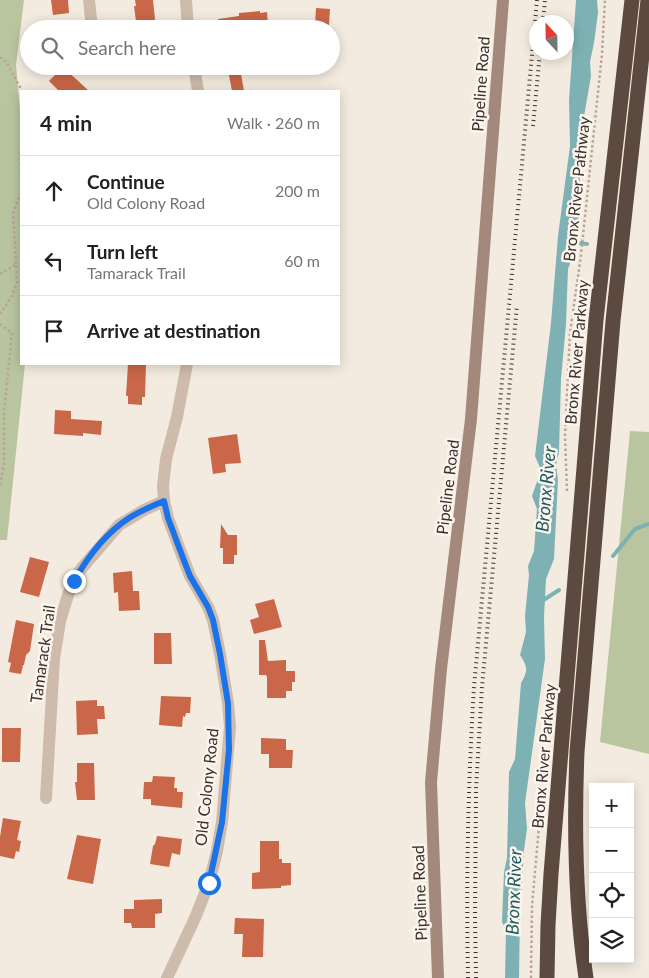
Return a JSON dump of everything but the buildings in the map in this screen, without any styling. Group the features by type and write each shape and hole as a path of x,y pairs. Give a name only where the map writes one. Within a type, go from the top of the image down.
{"highway":[{"name":"Bronx River Parkway","path":"547,978 551,874 596,320 632,0"},
{"name":"Bronx River Parkway","path":"586,978 577,872 577,752 612,331 648,0"},
{"path":"634,128 649,72"}],"street":[{"path":"90,0 91,20"},
{"path":"186,0 187,20"},
{"name":"Pipeline Road","path":"438,978 431,782 441,669 472,410 503,0"},
{"path":"195,75 198,90"},
{"name":"Old Colony Road","path":"167,978 209,883 222,822 230,727 222,664 213,620 208,607 190,576 168,518 164,501 163,486 166,460 177,417 187,365"},
{"name":"Tamarack Trail","path":"46,798 54,659 60,621 69,592 81,569 119,525 164,501"}],"path":[{"name":"Bronx River Pathway","path":"567,498 565,435 570,333 581,255 602,54 605,0"},
{"path":"0,57 7,63 21,90"},
{"path":"0,314 12,296 17,282 13,213 20,195"},
{"path":"0,274 17,264"},
{"path":"0,324 12,333 4,411 4,463 0,487"},
{"path":"531,978 532,906 541,809"}],"green space":[{"path":"0,0 24,0 22,20 20,20 16,65 20,111 20,365 25,365 7,540 0,540"},
{"path":"630,431 649,432 649,754 600,742"}],"water":[{"name":"Bronx River","path":"576,0 597,0 598,13 590,62 591,76 582,128 578,231 573,256 568,269 561,379 559,452 556,465 558,480 554,559 546,579 544,617 545,659 525,803 527,829 520,912 519,978 505,978 506,930 502,922 504,872 507,858 509,772 515,759 521,683 526,672 525,663 520,655 526,632 528,566 534,551 537,509 532,496 541,470 535,456 551,323 558,236 570,146 569,100 572,60 574,60"}],"waterway":[{"path":"572,242 587,244"},
{"path":"613,556 635,529 649,524"},
{"path":"542,601 559,590"}],"railway":[{"path":"468,978 468,832 474,687 537,0"},
{"path":"544,15 545,0"},
{"path":"533,126 539,60"},
{"path":"476,978 476,789 482,687 517,305"}],"route":[{"path":"74,581 96,550 119,525 130,517 164,501 174,536 190,576 208,607 213,620 228,703 229,750 222,822 209,883"}]}
